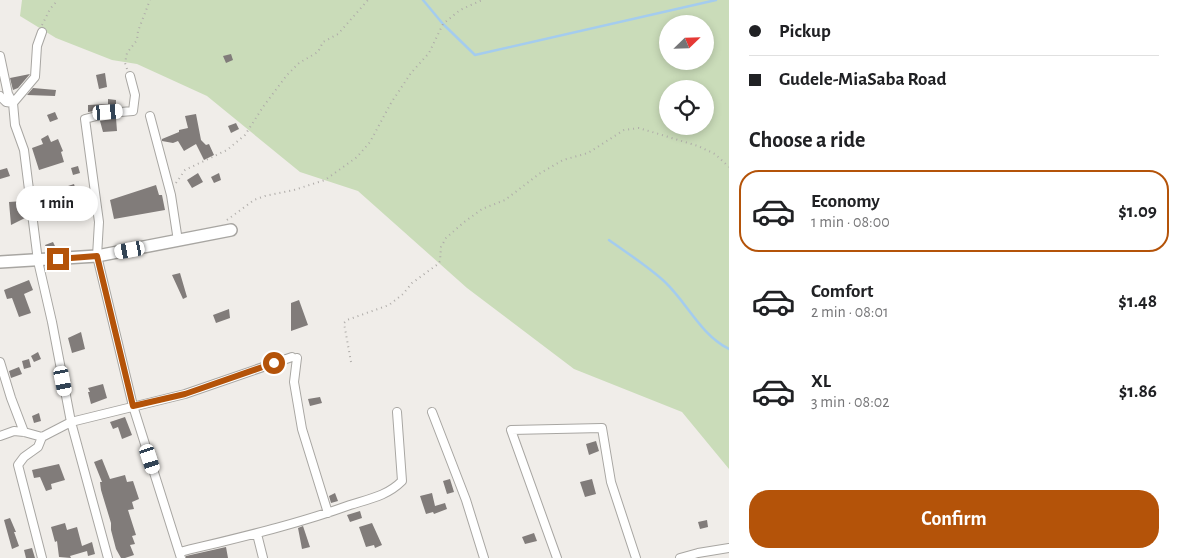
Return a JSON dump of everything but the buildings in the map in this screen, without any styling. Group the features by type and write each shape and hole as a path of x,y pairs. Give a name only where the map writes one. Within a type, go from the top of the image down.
{"street":[{"path":"13,103 34,77 42,32"},
{"path":"0,56 8,94 13,103 14,125 24,150 38,261 71,422 108,558"},
{"path":"130,76 135,95 133,111 108,112 85,119 99,222 97,256 133,406 181,555 328,513 392,491 402,481 396,412"},
{"path":"0,96 6,102 13,103"},
{"path":"150,116 171,195 178,241"},
{"path":"0,262 97,256 178,241 227,226"},
{"path":"42,558 18,465 24,457 38,447 42,438 71,422 185,394 294,358 294,382 302,429 328,513"},
{"path":"0,362 24,432"},
{"path":"432,412 466,500 484,558"},
{"path":"558,558 512,430 602,428 611,482 636,558"},
{"path":"0,436 14,431 42,438"},
{"path":"256,534 263,558"},
{"path":"680,558 729,548"}],"path":[{"path":"42,32 42,26 50,9 58,0"},
{"path":"130,76 125,63 127,53 137,40 138,31 150,0"},
{"path":"171,195 185,170 228,150 245,135 287,75 299,63 318,52 323,42 338,34 368,0"},
{"path":"227,226 254,200 325,180 356,157 370,142 391,102 410,73 428,53 443,24 460,10 482,0"},
{"path":"350,362 344,323 347,320 389,305 403,294 412,283 438,264 441,247 446,238 463,223 482,210 505,200 539,174 563,160 588,153 624,130 639,128 698,146 715,154 729,167"}],"green space":[{"path":"22,0 729,0 729,469 682,412 574,369 467,288 358,191 300,172 207,96 137,64 112,60 56,38 20,16"}],"waterway":[{"path":"423,0 443,24 475,55 716,0"},
{"path":"609,240 665,282 702,327 719,343 729,349"}],"route":[{"path":"58,259 97,256 133,406 185,394 274,363"}]}
